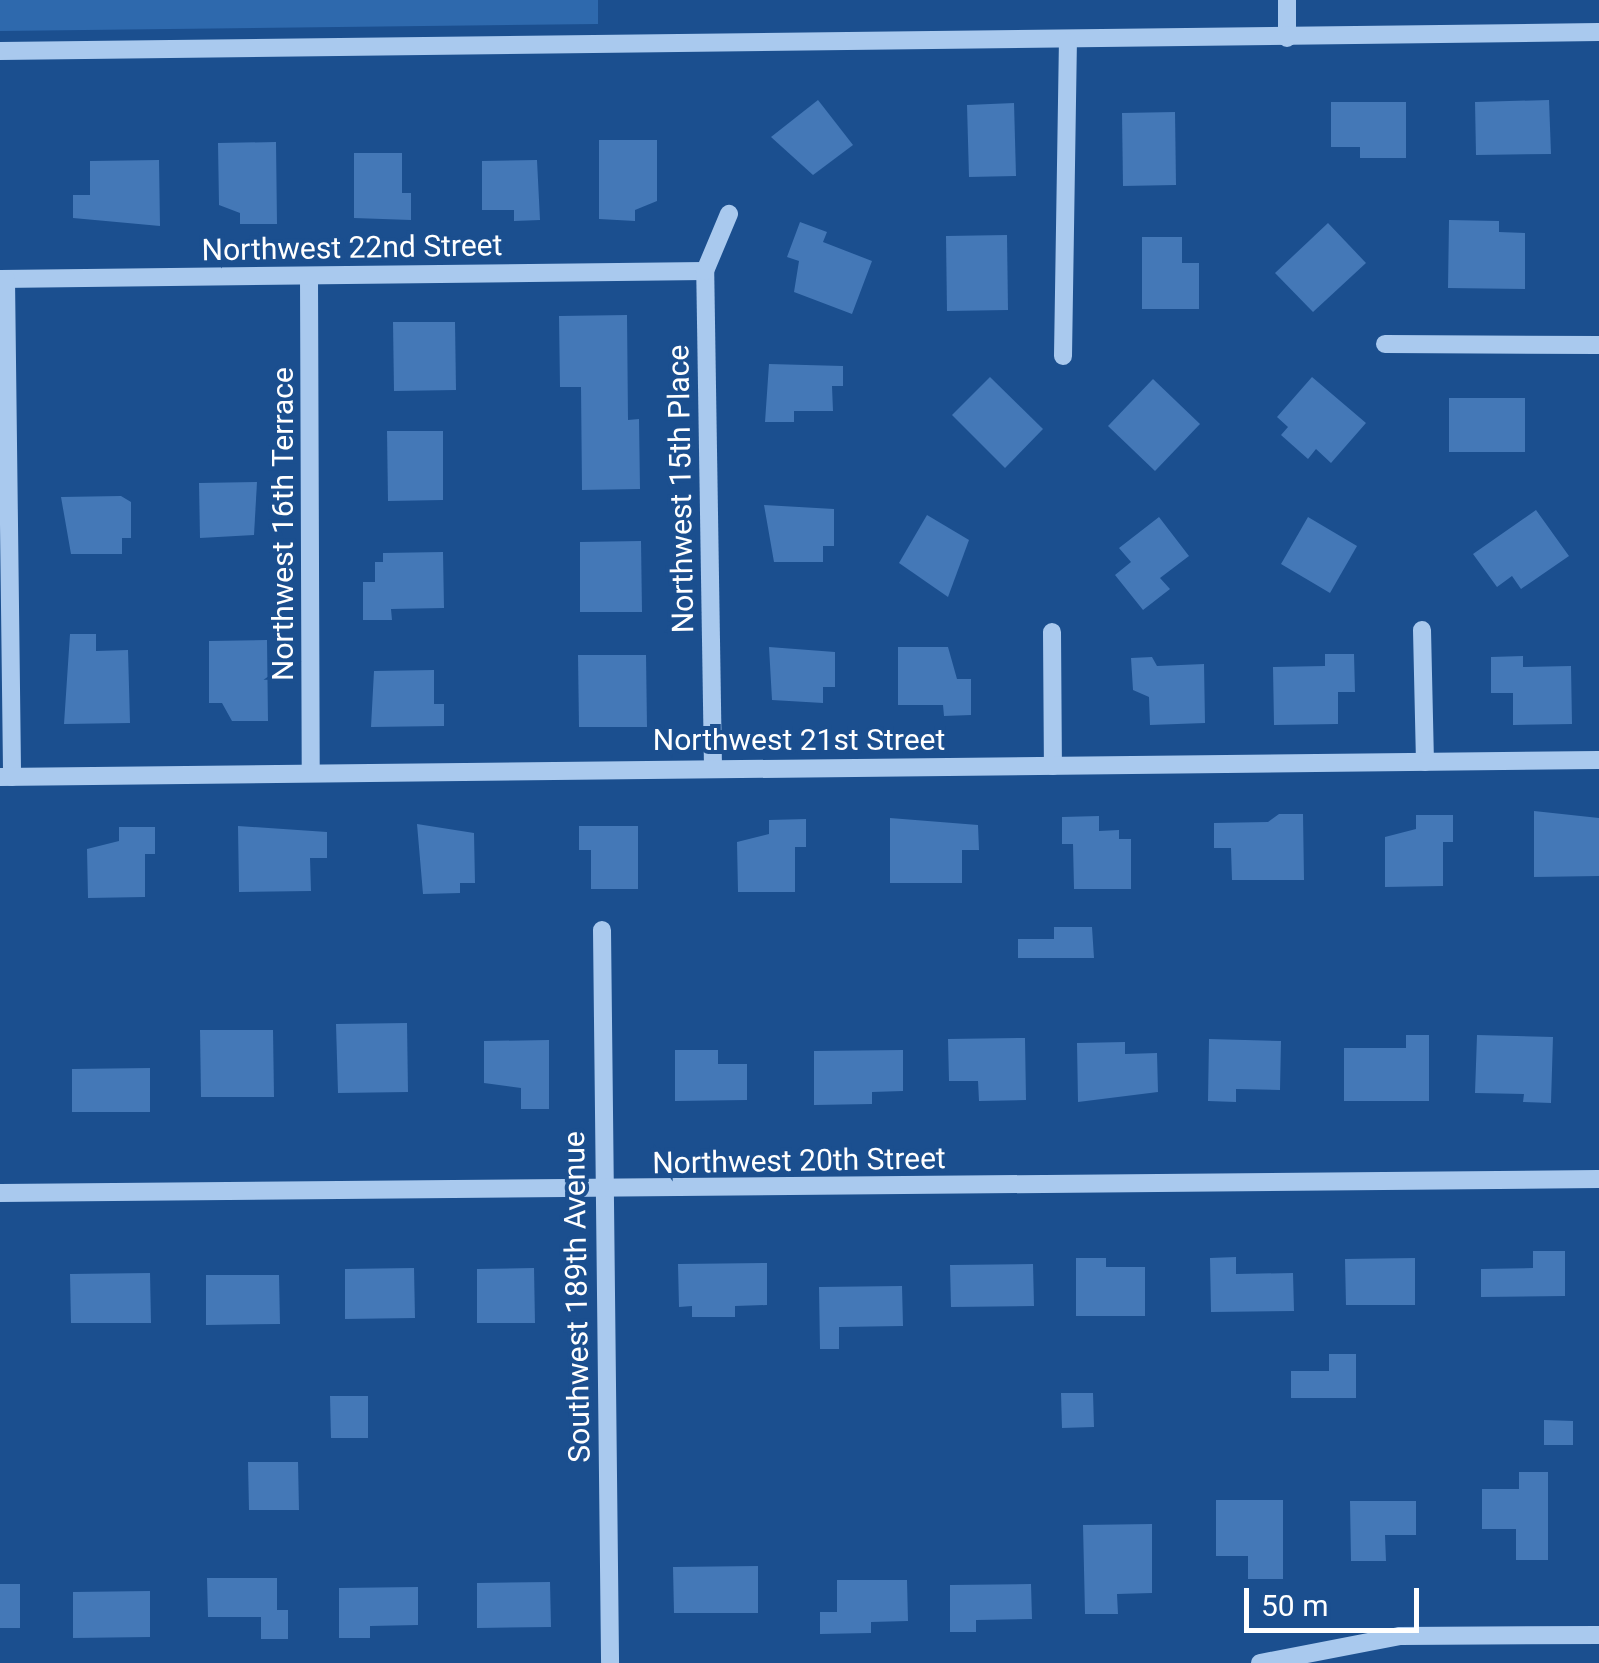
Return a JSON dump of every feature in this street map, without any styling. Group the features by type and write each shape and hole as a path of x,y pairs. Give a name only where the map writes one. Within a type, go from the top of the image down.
{"street":[{"path":"1287,0 1287,38"},
{"path":"0,52 1068,42 1599,32"},
{"path":"1063,356 1068,42"},
{"name":"Northwest 15th Place","path":"714,768 705,271 729,214"},
{"name":"Northwest 22nd Street","path":"3,278 705,271"},
{"name":"Northwest 16th Terrace","path":"309,276 311,772"},
{"path":"3,278 6,777"},
{"path":"1385,344 1599,345"},
{"path":"1422,630 1424,762"},
{"path":"1052,632 1053,766"},
{"name":"Northwest 21st Street","path":"6,777 1599,760"},
{"name":"Southwest 189th Avenue","path":"602,930 610,1663"},
{"name":"Northwest 20th Street","path":"0,1193 602,1191 1599,1179"},
{"path":"1260,1663 1317,1656 1400,1636 1599,1635"}],"shaded area":[{"path":"0,0 598,0 598,24 0,31"}],"building":[{"path":"818,100 853,145 813,175 771,137"},
{"path":"1549,100 1551,154 1476,155 1475,102"},
{"path":"1331,102 1406,102 1406,158 1360,158 1360,147 1331,147"},
{"path":"1014,103 1016,176 969,177 967,105"},
{"path":"1175,112 1176,185 1123,186 1122,113"},
{"path":"599,140 657,140 657,201 635,210 635,221 599,219"},
{"path":"276,142 277,224 240,224 240,213 219,205 218,143"},
{"path":"354,153 402,153 402,193 411,193 411,220 354,218"},
{"path":"159,160 160,226 73,218 73,195 90,195 90,161"},
{"path":"537,160 540,220 514,221 514,210 482,210 482,161"},
{"path":"1449,220 1499,221 1499,232 1525,233 1525,289 1448,288"},
{"path":"800,222 827,232 823,242 872,261 852,314 794,292 799,261 787,257"},
{"path":"1328,223 1366,263 1313,312 1275,273"},
{"path":"1007,235 1008,310 947,311 946,236"},
{"path":"1142,237 1182,237 1182,263 1199,263 1199,309 1142,309"},
{"path":"627,315 628,420 639,419 640,489 582,490 581,387 560,387 559,316"},
{"path":"393,322 455,322 456,390 394,391"},
{"path":"769,364 843,366 843,386 832,386 833,411 794,411 794,422 765,422"},
{"path":"990,377 1043,429 1005,468 952,415"},
{"path":"1312,377 1366,423 1331,463 1316,449 1308,459 1281,435 1288,427 1277,417"},
{"path":"1153,379 1200,424 1155,471 1108,426"},
{"path":"1449,398 1525,398 1525,452 1449,452"},
{"path":"387,431 443,431 443,500 388,501"},
{"path":"257,482 254,535 200,538 199,483"},
{"path":"121,496 131,502 131,538 122,538 122,554 71,554 61,497"},
{"path":"764,505 834,509 834,546 823,546 823,562 774,562"},
{"path":"1536,510 1569,556 1521,589 1512,576 1497,587 1473,554"},
{"path":"927,515 969,540 948,597 899,563"},
{"path":"1159,517 1189,556 1160,578 1170,589 1143,610 1115,575 1131,562 1119,548"},
{"path":"1308,517 1357,546 1330,593 1281,564"},
{"path":"641,541 642,612 580,612 580,542"},
{"path":"443,552 444,608 391,609 392,620 363,620 363,582 375,582 375,562 383,562 383,553"},
{"path":"70,634 96,634 96,651 128,650 130,723 64,724"},
{"path":"267,640 268,721 232,721 222,703 209,703 209,641"},
{"path":"769,647 835,652 835,687 823,687 823,703 772,700"},
{"path":"898,647 948,647 957,679 971,679 971,715 944,716 943,705 898,705"},
{"path":"1325,654 1354,654 1355,692 1338,692 1338,724 1274,725 1273,667 1325,666"},
{"path":"578,655 646,655 647,727 579,727"},
{"path":"1523,656 1523,667 1571,666 1572,724 1513,725 1513,693 1491,693 1491,657"},
{"path":"1152,657 1157,666 1204,664 1205,723 1150,725 1149,697 1133,690 1131,658"},
{"path":"434,670 434,704 444,704 444,726 371,727 374,671"},
{"path":"1534,811 1599,818 1599,876 1534,877"},
{"path":"1279,814 1303,814 1304,880 1232,880 1231,848 1214,848 1214,823 1268,822"},
{"path":"1416,815 1453,815 1453,842 1443,842 1443,886 1385,887 1385,837 1416,829"},
{"path":"1099,816 1099,831 1119,830 1119,839 1131,839 1131,889 1074,889 1073,844 1062,844 1062,817"},
{"path":"890,818 978,825 979,850 962,850 962,883 890,883"},
{"path":"806,819 806,847 795,847 795,892 738,892 737,842 769,834 769,820"},
{"path":"417,824 474,833 475,883 460,883 460,893 423,894"},
{"path":"238,826 327,832 327,858 310,858 311,891 239,892"},
{"path":"579,826 638,826 638,889 591,889 591,850 579,850"},
{"path":"119,827 155,827 155,854 145,854 145,897 88,898 87,849 119,841"},
{"path":"1054,927 1092,927 1094,958 1018,958 1018,939 1054,939"},
{"path":"407,1023 408,1092 338,1093 336,1024"},
{"path":"200,1030 273,1030 274,1097 201,1097"},
{"path":"1406,1035 1429,1035 1429,1101 1344,1101 1344,1048 1406,1048"},
{"path":"1477,1035 1553,1037 1551,1103 1523,1102 1524,1094 1475,1093"},
{"path":"1025,1038 1026,1100 979,1101 978,1081 949,1081 948,1039"},
{"path":"1209,1039 1281,1041 1280,1090 1236,1089 1236,1102 1208,1101"},
{"path":"549,1040 549,1109 521,1109 521,1088 484,1083 484,1041"},
{"path":"1125,1042 1125,1054 1157,1053 1158,1092 1078,1102 1077,1043"},
{"path":"675,1050 718,1050 718,1064 747,1064 747,1100 675,1101"},
{"path":"903,1050 903,1091 872,1092 872,1104 814,1105 814,1051"},
{"path":"150,1068 150,1112 72,1112 72,1069"},
{"path":"1533,1251 1565,1251 1565,1296 1481,1297 1481,1269 1533,1268"},
{"path":"1236,1257 1236,1274 1293,1273 1294,1311 1211,1312 1210,1258"},
{"path":"1076,1258 1106,1258 1106,1267 1145,1267 1145,1316 1076,1316"},
{"path":"1415,1258 1415,1305 1346,1305 1345,1259"},
{"path":"767,1263 767,1305 735,1306 735,1317 692,1317 692,1306 679,1307 678,1264"},
{"path":"1033,1264 1034,1306 951,1307 950,1265"},
{"path":"414,1268 415,1318 345,1319 345,1269"},
{"path":"534,1268 535,1323 477,1323 477,1269"},
{"path":"150,1273 151,1323 71,1323 70,1274"},
{"path":"206,1275 279,1275 280,1324 206,1325"},
{"path":"902,1286 903,1326 839,1327 839,1349 820,1349 819,1287"},
{"path":"1329,1354 1356,1354 1356,1398 1291,1398 1291,1371 1329,1371"},
{"path":"1061,1393 1093,1393 1094,1427 1062,1428"},
{"path":"330,1396 368,1396 368,1438 331,1438"},
{"path":"1544,1420 1573,1421 1573,1445 1544,1445"},
{"path":"248,1462 298,1462 299,1510 249,1510"},
{"path":"1519,1472 1548,1472 1548,1560 1516,1560 1516,1529 1482,1529 1482,1489 1519,1489"},
{"path":"1216,1500 1283,1500 1283,1579 1248,1579 1248,1556 1216,1556"},
{"path":"1350,1501 1416,1501 1416,1535 1385,1535 1386,1561 1351,1561"},
{"path":"1152,1524 1152,1593 1117,1594 1118,1614 1085,1614 1083,1525"},
{"path":"758,1566 758,1613 674,1613 673,1567"},
{"path":"207,1578 277,1578 277,1610 288,1610 288,1639 261,1639 261,1617 208,1617"},
{"path":"837,1580 907,1580 908,1621 871,1622 871,1633 820,1634 820,1612 837,1612"},
{"path":"550,1582 551,1627 477,1628 477,1583"},
{"path":"0,1584 20,1584 20,1628 0,1628"},
{"path":"1031,1584 1032,1619 976,1620 976,1632 950,1632 950,1585"},
{"path":"418,1587 418,1625 370,1626 370,1638 339,1638 339,1588"},
{"path":"150,1591 150,1637 73,1638 73,1592"}]}
